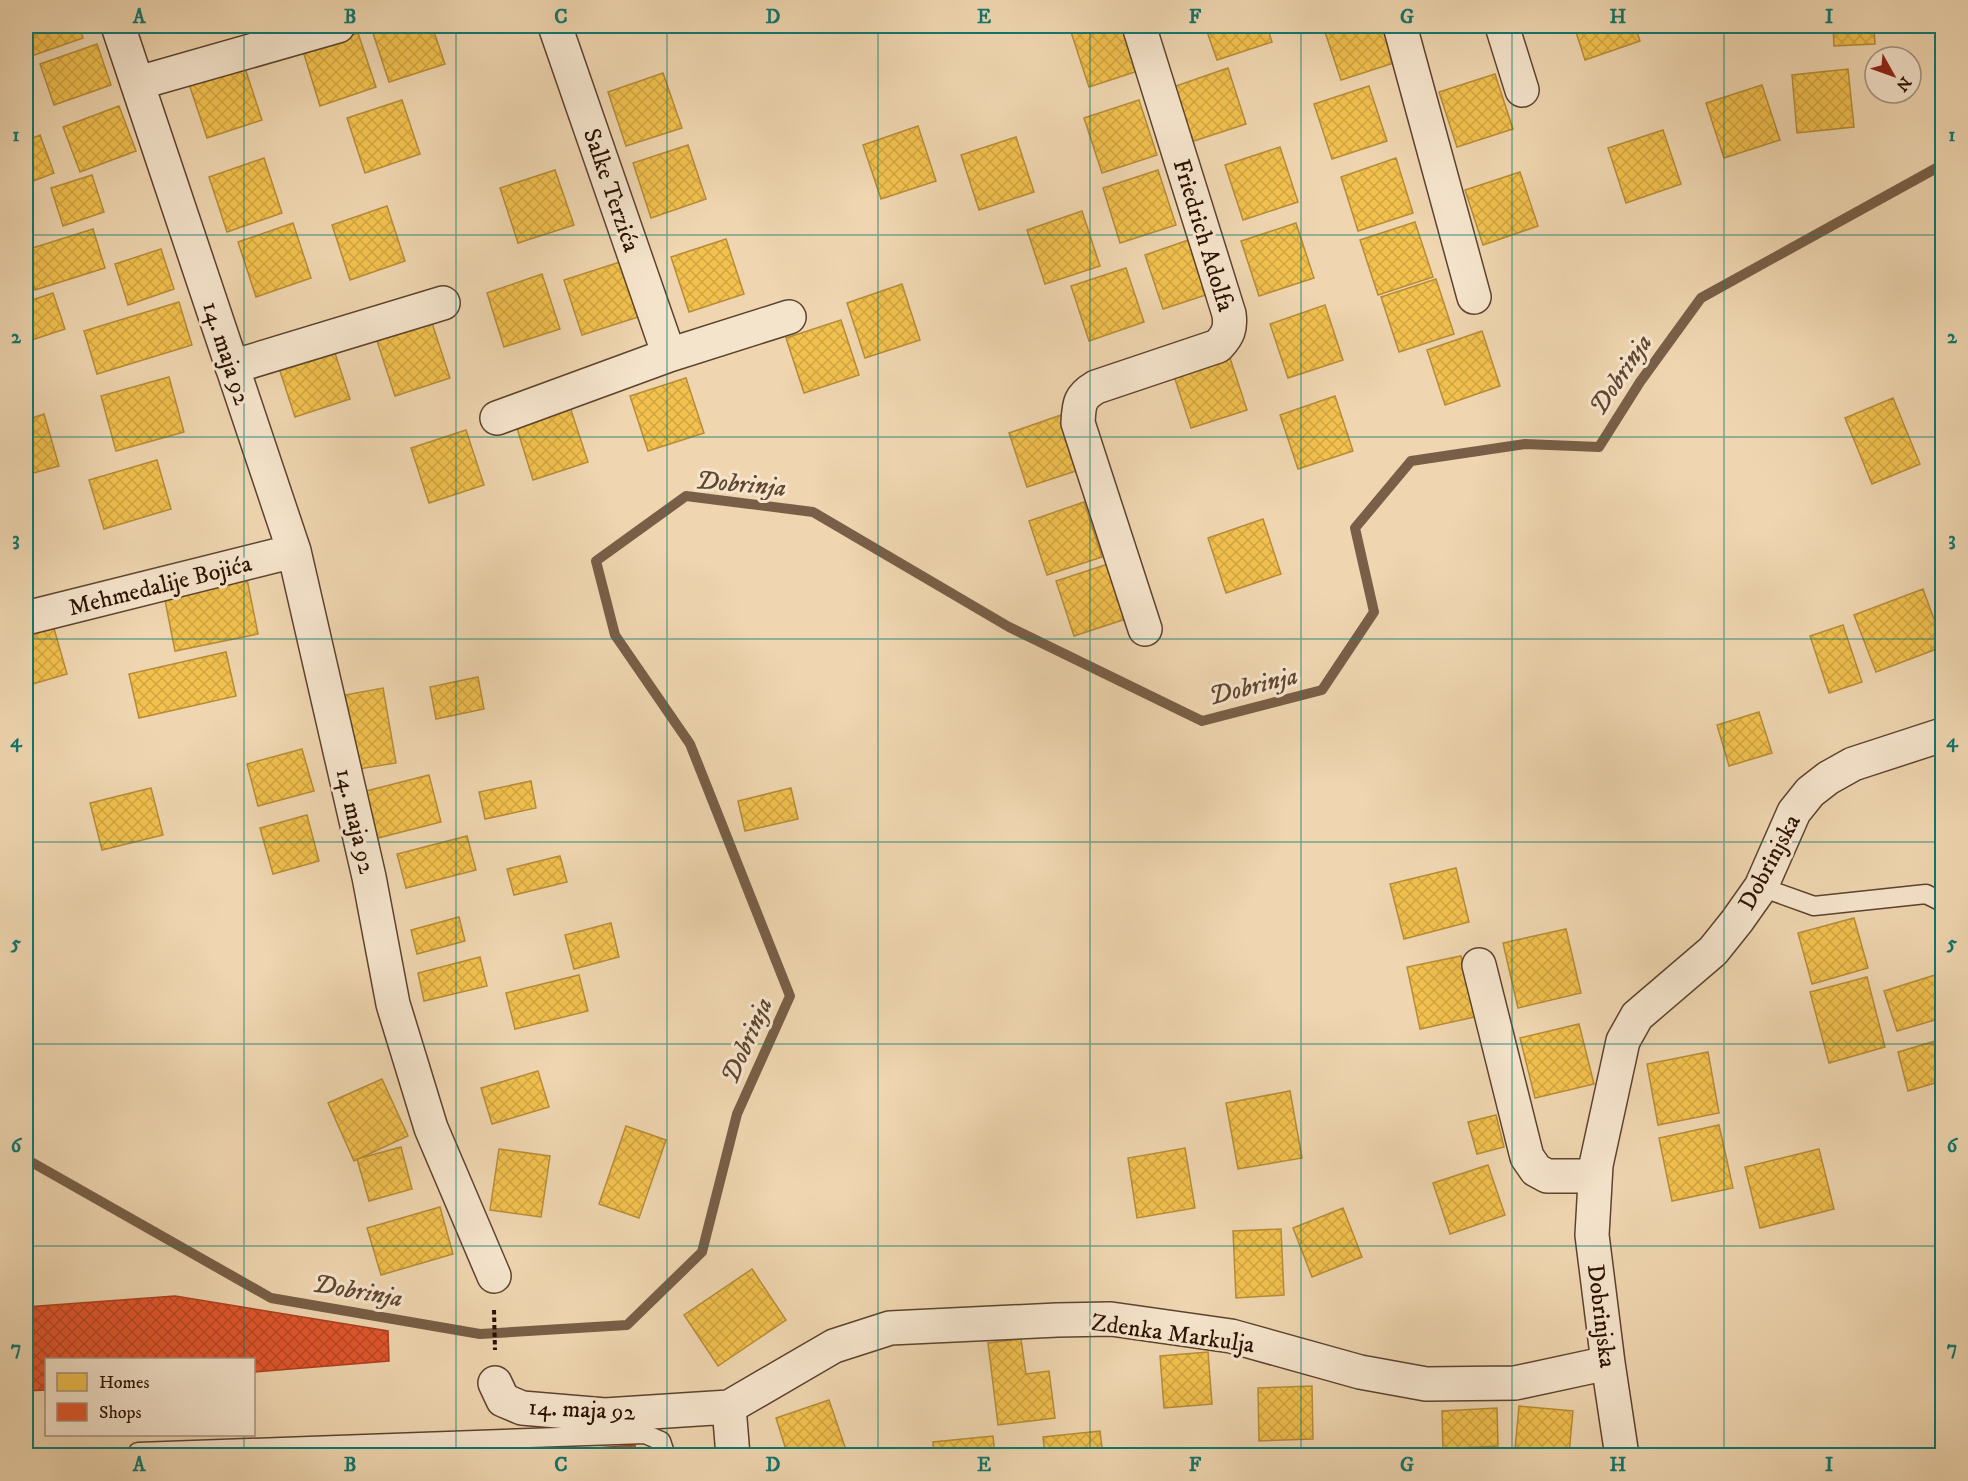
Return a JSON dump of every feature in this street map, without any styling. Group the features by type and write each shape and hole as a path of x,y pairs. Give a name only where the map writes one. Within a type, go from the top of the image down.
{"street":[{"name":"14. maja 92","path":"118,26 294,551 369,877 393,1004 431,1128 494,1276"},
{"path":"138,82 339,26"},
{"name":"Salke Terzića","path":"555,26 669,355"},
{"name":"Friedrich Adolfa","path":"1139,26 1231,326 1218,346 1096,387 1084,394 1079,406 1078,423 1145,628"},
{"path":"1400,26 1474,297"},
{"path":"1502,26 1522,90"},
{"path":"232,367 443,303"},
{"path":"497,418 669,355 789,317"},
{"name":"Mehmedalije Bojića","path":"26,618 294,551"},
{"name":"Dobrinjska","path":"1622,1455 1592,1235 1595,1176 1623,1041 1637,1016 1713,951 1761,887 1794,812 1810,792 1828,778 1853,764 1942,735"},
{"path":"1479,965 1527,1157 1536,1170 1547,1176 1595,1176"},
{"name":"Zdenka Markulja","path":"729,1407 834,1346 890,1328 979,1323 1112,1319 1231,1336 1360,1372 1426,1384 1515,1383 1608,1363"},
{"name":"14. maja 92","path":"495,1383 503,1400 522,1408 605,1414 729,1407"},
{"path":"729,1407 734,1455"}],"lane":[{"path":"1761,887 1814,906 1926,894 1942,902"},
{"path":"138,1452 645,1434 661,1441 666,1455"}],"path":[{"name":"14. maja 92","path":"494,1276 495,1383"}],"building: Homes":[{"path":"26,26 79,26 83,38 26,58"},
{"path":"432,26 445,64 389,82 371,27"},
{"path":"1092,26 1130,26 1144,69 1089,87 1071,32"},
{"path":"1205,26 1267,26 1272,42 1217,60"},
{"path":"1323,26 1385,26 1397,62 1341,80"},
{"path":"1574,26 1635,26 1640,41 1585,60"},
{"path":"1833,26 1874,26 1875,44 1834,46"},
{"path":"358,33 376,87 320,106 303,51"},
{"path":"97,44 111,85 54,105 40,64"},
{"path":"244,65 262,120 207,138 189,84"},
{"path":"1228,68 1246,124 1191,142 1173,87"},
{"path":"1848,69 1854,127 1797,133 1792,75"},
{"path":"663,73 682,128 626,146 608,92"},
{"path":"1495,74 1513,129 1457,147 1439,92"},
{"path":"1762,85 1780,140 1724,158 1706,103"},
{"path":"1369,86 1387,141 1332,159 1314,104"},
{"path":"402,100 420,154 365,173 347,118"},
{"path":"1139,100 1157,155 1102,173 1084,118"},
{"path":"119,106 136,151 80,172 63,127"},
{"path":"918,126 936,181 881,199 863,145"},
{"path":"1663,130 1681,184 1626,203 1608,148"},
{"path":"40,135 54,173 26,184 26,141"},
{"path":"1016,137 1034,192 979,210 961,155"},
{"path":"688,145 706,199 651,218 633,163"},
{"path":"1280,147 1298,202 1243,220 1225,165"},
{"path":"264,158 282,213 227,232 209,177"},
{"path":"1396,158 1413,213 1358,231 1341,177"},
{"path":"555,170 574,225 518,243 500,188"},
{"path":"1158,170 1176,225 1120,243 1103,188"},
{"path":"1520,172 1538,226 1483,245 1465,190"},
{"path":"92,175 104,212 63,226 51,188"},
{"path":"387,206 405,261 350,280 332,225"},
{"path":"1082,211 1100,266 1045,284 1027,230"},
{"path":"1415,222 1433,277 1378,295 1360,240"},
{"path":"293,223 311,278 256,297 238,242"},
{"path":"1296,223 1314,278 1259,296 1241,241"},
{"path":"93,229 105,268 35,290 26,260 26,250"},
{"path":"1200,236 1218,291 1163,309 1145,255"},
{"path":"726,239 744,294 689,312 671,257"},
{"path":"161,249 174,289 128,305 115,264"},
{"path":"620,262 638,317 582,335 564,280"},
{"path":"1126,268 1144,322 1089,341 1071,286"},
{"path":"542,274 560,329 504,347 487,293"},
{"path":"1436,279 1454,334 1399,352 1381,297"},
{"path":"902,284 920,340 865,358 847,303"},
{"path":"53,293 65,329 26,342 26,302"},
{"path":"179,302 192,345 97,374 84,331"},
{"path":"1325,305 1343,360 1288,378 1270,324"},
{"path":"841,320 859,375 804,393 786,338"},
{"path":"432,323 450,378 395,396 377,341"},
{"path":"1482,331 1500,386 1445,405 1427,350"},
{"path":"332,344 350,399 295,417 277,362"},
{"path":"1229,355 1247,410 1191,428 1173,373"},
{"path":"169,377 184,432 116,451 101,396"},
{"path":"686,378 704,433 648,451 630,396"},
{"path":"1335,396 1353,451 1298,469 1280,415"},
{"path":"1893,398 1920,464 1872,484 1845,418"},
{"path":"570,407 588,462 533,480 516,425"},
{"path":"44,414 59,466 26,475 26,420"},
{"path":"1064,414 1082,469 1027,487 1009,433"},
{"path":"466,430 484,485 429,503 411,448"},
{"path":"157,460 171,509 104,529 89,480"},
{"path":"1084,502 1102,557 1047,575 1029,521"},
{"path":"1263,519 1281,574 1226,593 1208,538"},
{"path":"1111,563 1129,618 1074,636 1056,581"},
{"path":"247,579 258,634 175,651 164,595"},
{"path":"1923,589 1942,641 1942,647 1876,672 1854,615"},
{"path":"51,618 67,674 26,686 26,625"},
{"path":"1843,625 1862,682 1829,693 1810,636"},
{"path":"226,652 236,696 139,718 129,674"},
{"path":"478,677 484,709 436,719 430,687"},
{"path":"383,688 396,763 359,769 345,695"},
{"path":"1759,712 1772,753 1729,766 1717,725"},
{"path":"302,749 314,791 258,806 247,764"},
{"path":"429,775 441,822 374,839 362,792"},
{"path":"531,781 536,808 485,819 479,792"},
{"path":"151,788 163,835 102,850 90,803"},
{"path":"791,788 798,819 745,831 738,801"},
{"path":"307,815 319,861 273,874 260,828"},
{"path":"467,836 476,870 406,888 397,854"},
{"path":"560,856 567,882 514,895 507,869"},
{"path":"1456,868 1469,922 1404,939 1390,884"},
{"path":"459,917 465,941 417,954 411,930"},
{"path":"1854,918 1868,968 1812,984 1798,933"},
{"path":"611,923 619,957 574,969 565,935"},
{"path":"1566,929 1581,993 1518,1008 1503,943"},
{"path":"1461,956 1475,1017 1420,1029 1407,967"},
{"path":"480,957 487,986 424,1001 418,973"},
{"path":"579,975 588,1011 515,1029 506,993"},
{"path":"1935,975 1942,998 1942,1018 1897,1031 1884,991"},
{"path":"1867,977 1885,1047 1829,1063 1810,992"},
{"path":"1579,1024 1594,1084 1535,1098 1520,1038"},
{"path":"1942,1039 1942,1081 1908,1091 1898,1052"},
{"path":"1708,1052 1719,1113 1658,1125 1647,1064"},
{"path":"538,1071 549,1107 492,1124 481,1088"},
{"path":"382,1079 408,1136 354,1161 328,1103"},
{"path":"1290,1091 1302,1158 1238,1169 1226,1103"},
{"path":"1496,1115 1504,1147 1477,1154 1468,1122"},
{"path":"1719,1125 1733,1188 1672,1201 1659,1138"},
{"path":"626,1126 666,1140 639,1218 599,1204"},
{"path":"401,1147 412,1189 369,1201 357,1159"},
{"path":"1185,1148 1195,1208 1137,1218 1128,1158"},
{"path":"499,1149 550,1156 541,1217 490,1210"},
{"path":"1819,1149 1834,1209 1760,1228 1745,1167"},
{"path":"1488,1165 1505,1215 1450,1234 1433,1183"},
{"path":"440,1207 453,1254 381,1275 367,1228"},
{"path":"1343,1208 1362,1257 1312,1277 1293,1228"},
{"path":"1281,1229 1284,1295 1236,1298 1233,1231"},
{"path":"752,1269 786,1320 718,1366 684,1315"},
{"path":"1021,1339 1026,1374 1049,1371 1055,1418 998,1425 988,1343"},
{"path":"1208,1352 1212,1404 1164,1408 1160,1356"},
{"path":"1312,1386 1313,1439 1259,1441 1258,1388"},
{"path":"829,1400 846,1450 828,1456 788,1456 776,1418"},
{"path":"1519,1406 1573,1411 1569,1454 1515,1449"},
{"path":"1497,1408 1498,1446 1443,1449 1442,1411"},
{"path":"1100,1431 1103,1456 1045,1456 1043,1437"},
{"path":"993,1436 995,1456 934,1456 933,1442"}],"building: Shops":[{"path":"175,1296 388,1331 389,1361 255,1372 255,1358 45,1358 45,1390 26,1391 26,1307"},
{"path":"635,1445 636,1456 487,1456"}],"waterway":[{"name":"Dobrinja","path":"26,1159 271,1298 480,1334 627,1325 702,1252 737,1114 790,996 690,744 615,635 596,561 686,496 813,512 1009,627 1202,721 1322,690 1374,612 1355,528 1411,461 1525,444 1599,447 1640,382 1701,298 1942,165"}]}
